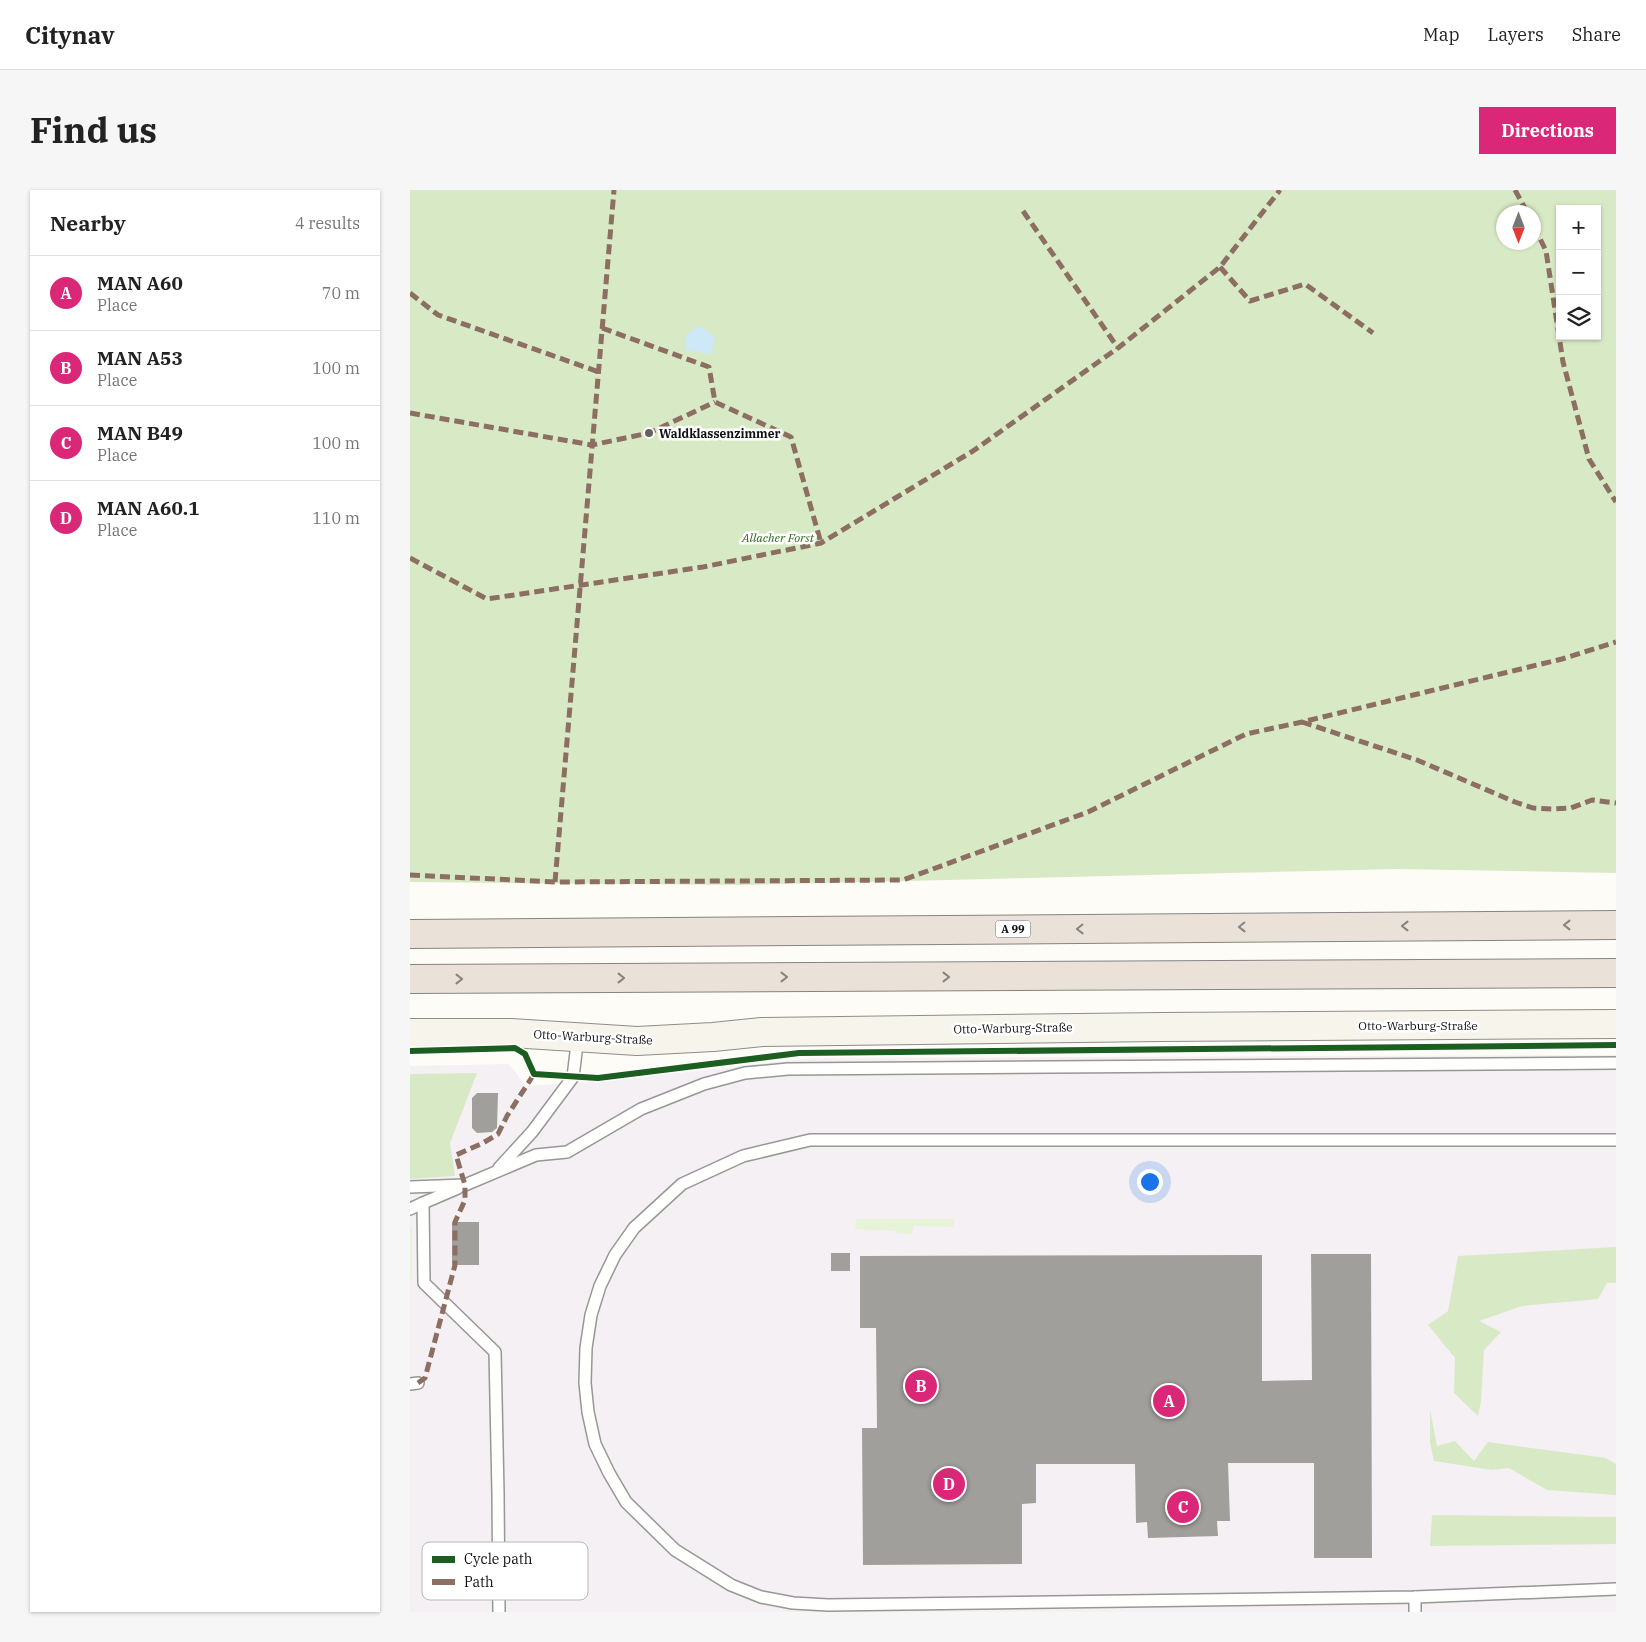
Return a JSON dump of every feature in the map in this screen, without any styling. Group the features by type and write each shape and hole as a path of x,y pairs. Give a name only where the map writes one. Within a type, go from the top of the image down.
{"highway":[{"name":"A 99","path":"410,934 1616,925"},
{"path":"410,979 1616,973"}],"main road":[{"name":"Otto-Warburg-Straße","path":"410,1033 511,1033 638,1041 762,1032 1616,1024"}],"lane":[{"path":"497,1171 532,1132 573,1077 578,1036"},
{"path":"410,1209 536,1155 567,1152 641,1109 704,1084 745,1074 788,1068 1616,1063"},
{"path":"1616,1140 810,1140 743,1156 682,1184 634,1228 615,1255 600,1286 591,1315 586,1348 585,1383 588,1412 595,1444 626,1502 648,1526 675,1550 731,1585 761,1597 793,1603 828,1605 1415,1597 1616,1589"},
{"path":"410,1187 465,1185"},
{"path":"423,1203 424,1283 495,1352 498,1542"},
{"path":"1415,1597 1415,1612"}],"shaded area":[{"path":"1616,1055 1616,1612 410,1612 410,1066 509,1064 526,1086 606,1081 812,1058"}],"green space":[{"name":"Allacher Forst","path":"410,190 1616,190 1616,873 1396,869 741,885 410,882"},
{"path":"477,1073 450,1143 455,1176 410,1179 410,1074"},
{"path":"856,1219 954,1219 954,1227 914,1226 912,1234 897,1233 896,1231 855,1229"},
{"path":"410,1226 412,1228 412,1274 410,1286"},
{"path":"1616,1247 1616,1283 1607,1283 1598,1299 1522,1306 1479,1321 1501,1332 1484,1350 1481,1401 1478,1416 1454,1393 1455,1358 1428,1325 1448,1311 1458,1256"},
{"path":"1430,1410 1437,1446 1455,1441 1474,1461 1488,1442 1606,1458 1616,1464 1616,1495 1547,1490 1509,1468 1492,1470 1434,1461 1430,1443"},
{"path":"1432,1515 1616,1517 1616,1544 1430,1546"}],"water":[{"path":"700,326 715,337 711,354 686,350 685,335"}],"building":[{"path":"477,1093 498,1093 497,1128 492,1132 477,1133 472,1128 472,1098"},
{"path":"452,1222 479,1222 479,1265 452,1265"},
{"path":"831,1253 850,1253 850,1271 831,1271"},
{"path":"1311,1254 1371,1254 1372,1558 1314,1558 1314,1463 1228,1463 1230,1521 1217,1521 1218,1536 1148,1538 1147,1522 1136,1523 1135,1464 1036,1464 1036,1503 1022,1504 1022,1564 863,1565 862,1428 877,1428 876,1328 860,1328 860,1256 1262,1255 1262,1381 1312,1380"}],"marked path":[{"path":"555,882 614,190"},
{"path":"410,558 487,599 703,567 821,543 973,451 1118,348 1220,267 1280,190"},
{"path":"1515,190 1523,205"},
{"path":"1023,211 1118,348"},
{"path":"1541,241 1546,251 1563,362 1589,459 1616,502"},
{"path":"1220,267 1250,301 1305,284 1373,333"},
{"path":"410,293 438,315 599,372"},
{"path":"602,328 709,367 715,402 791,437 821,543"},
{"path":"410,413 592,445 649,433 715,402"},
{"path":"410,875 555,882 903,880 1088,812 1246,734 1562,659 1616,642"},
{"path":"1302,722 1417,760 1533,808 1571,808 1592,800 1616,803"},
{"path":"418,1383 425,1378 455,1265 455,1222 465,1200 465,1185 456,1155 498,1134 507,1116 534,1074"}],"cycle path":[{"path":"410,1051 515,1048 525,1054 534,1074 598,1078 799,1053 1616,1045"}],"place":[{"name":"Waldklassenzimmer","path":"649,433"},
{"name":"MAN A53","path":"921,1386"},
{"name":"MAN A60","path":"1169,1401"},
{"name":"MAN A60.1","path":"949,1484"},
{"name":"MAN B49","path":"1183,1507"}]}
